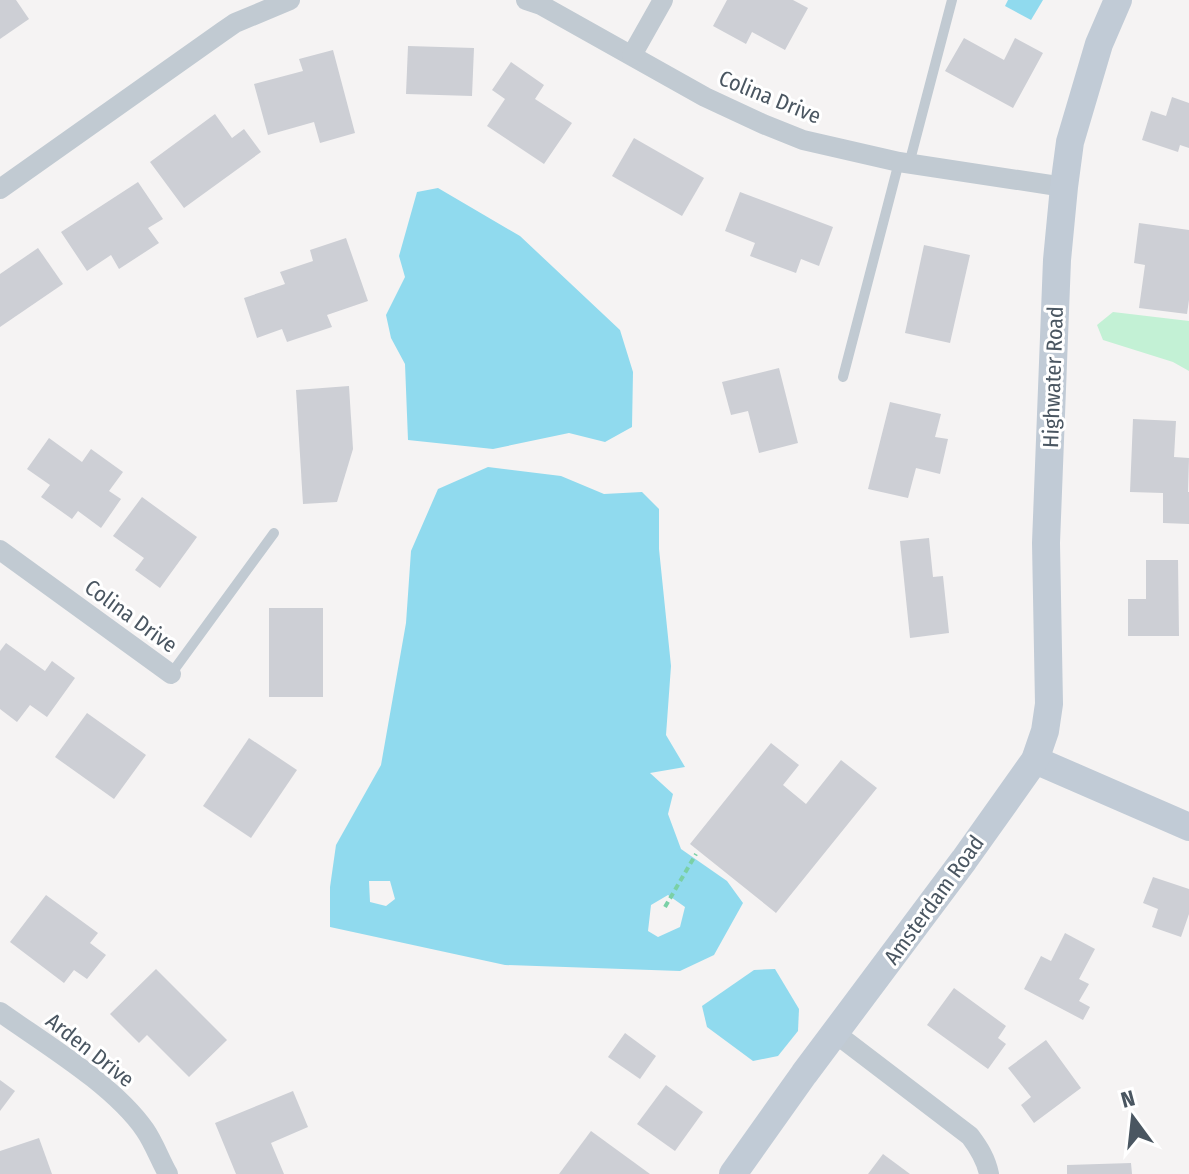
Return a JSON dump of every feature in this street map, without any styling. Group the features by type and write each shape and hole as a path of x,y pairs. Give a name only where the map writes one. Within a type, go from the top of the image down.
{"street":[{"path":"0,189 235,23 290,0"},
{"name":"Colina Drive","path":"526,0 541,5 705,97 803,140 904,163 1064,187"},
{"path":"632,55 663,0"},
{"name":"Highwater Road","path":"1035,760 1045,731 1049,704 1046,543 1057,260 1064,187 1070,142 1099,44 1118,0"},
{"name":"Colina Drive","path":"0,550 171,674"},
{"path":"1035,760 1189,827"},
{"name":"Amsterdam Road","path":"733,1174 1035,760"},
{"name":"Arden Drive","path":"0,1012 96,1081 122,1104 145,1130 168,1174"},
{"path":"835,1033 970,1136 980,1149 989,1174"}],"lane":[{"path":"843,377 952,0"},
{"name":"Colina Drive","path":"171,674 274,533"}],"path":[{"path":"665,907 696,854"}],"green space":[{"path":"1113,312 1189,321 1189,371 1173,362 1103,340 1097,325"}],"water":[{"path":"1008,0 1043,0 1031,20 1005,6"},
{"path":"438,188 520,236 620,330 633,372 632,427 605,442 569,433 493,449 408,440 405,364 391,338 386,315 405,277 399,256 417,192"},
{"path":"488,467 561,476 604,494 642,492 659,509 659,549 671,666 666,735 685,767 650,773 673,794 668,814 681,849 727,881 743,903 714,955 680,971 505,965 330,927 330,887 336,845 381,765 406,623 411,551 438,489","holes":["369,881 390,881 395,899 386,906 370,902","668,895 685,907 680,927 658,937 648,931 651,905"]},
{"path":"775,969 799,1009 798,1031 778,1056 753,1061 707,1027 702,1006 754,970"}],"building":[{"path":"0,0 16,0 29,19 0,39"},
{"path":"727,0 793,0 808,8 785,50 752,32 746,44 713,26"},
{"path":"964,38 1004,60 1015,38 1043,53 1013,108 945,71"},
{"path":"408,46 474,48 472,96 406,94"},
{"path":"333,50 355,133 320,143 314,122 268,135 254,84 303,71 299,59"},
{"path":"511,62 544,85 535,99 572,123 544,164 487,126 505,99 492,90"},
{"path":"1172,97 1189,103 1189,148 1180,145 1178,152 1142,140 1151,111 1166,116"},
{"path":"215,114 232,138 244,129 261,152 184,208 150,162"},
{"path":"634,138 704,178 682,216 612,176"},
{"path":"138,182 163,219 148,228 159,243 119,269 111,255 87,271 61,232"},
{"path":"740,192 833,227 819,266 801,259 796,273 750,256 755,243 725,231"},
{"path":"1139,223 1189,230 1187,314 1139,308 1145,265 1134,263"},
{"path":"346,238 368,301 327,315 332,327 287,342 282,329 257,338 244,298 285,284 280,272 313,261 310,250"},
{"path":"924,245 970,255 950,343 905,333"},
{"path":"38,248 63,284 0,327 0,274"},
{"path":"779,368 798,443 759,453 748,411 731,415 722,382"},
{"path":"349,386 353,449 337,502 303,504 296,390"},
{"path":"890,402 941,414 935,437 948,439 940,474 916,468 908,498 868,489"},
{"path":"1133,419 1176,421 1174,457 1189,458 1189,524 1163,523 1163,493 1130,492"},
{"path":"49,438 82,462 91,449 123,472 109,491 121,499 101,528 78,511 72,519 41,497 50,485 27,469"},
{"path":"142,497 197,537 160,588 135,570 144,558 113,536"},
{"path":"929,538 933,577 943,576 949,633 910,638 900,541"},
{"path":"1146,560 1178,560 1179,636 1128,636 1128,599 1146,599"},
{"path":"269,608 323,608 323,697 269,697"},
{"path":"6,643 45,671 52,661 75,678 47,717 30,705 17,722 0,709 0,651"},
{"path":"87,713 146,755 114,799 55,757"},
{"path":"249,738 297,770 251,838 203,806"},
{"path":"771,743 799,765 783,785 806,804 841,760 877,788 776,913 690,844"},
{"path":"1153,877 1189,889 1189,914 1181,937 1152,927 1158,909 1143,903"},
{"path":"46,895 98,933 90,943 106,955 87,979 74,970 64,983 10,942"},
{"path":"1065,933 1095,949 1079,979 1089,984 1079,1001 1090,1007 1083,1020 1024,989 1041,956 1051,961"},
{"path":"156,969 227,1040 189,1077 147,1035 139,1043 110,1014"},
{"path":"954,988 1006,1026 998,1038 1006,1044 988,1069 927,1025"},
{"path":"625,1033 656,1056 640,1079 608,1057"},
{"path":"1046,1040 1081,1088 1034,1123 1021,1105 1031,1097 1008,1068"},
{"path":"0,1080 15,1091 0,1111"},
{"path":"666,1085 703,1112 675,1151 637,1124"},
{"path":"293,1091 308,1127 271,1143 284,1174 236,1174 215,1123"},
{"path":"591,1131 650,1174 559,1174"},
{"path":"39,1138 52,1174 0,1174 0,1151"},
{"path":"883,1154 910,1174 868,1174"},
{"path":"1131,1163 1132,1174 1067,1174 1067,1165"}]}
